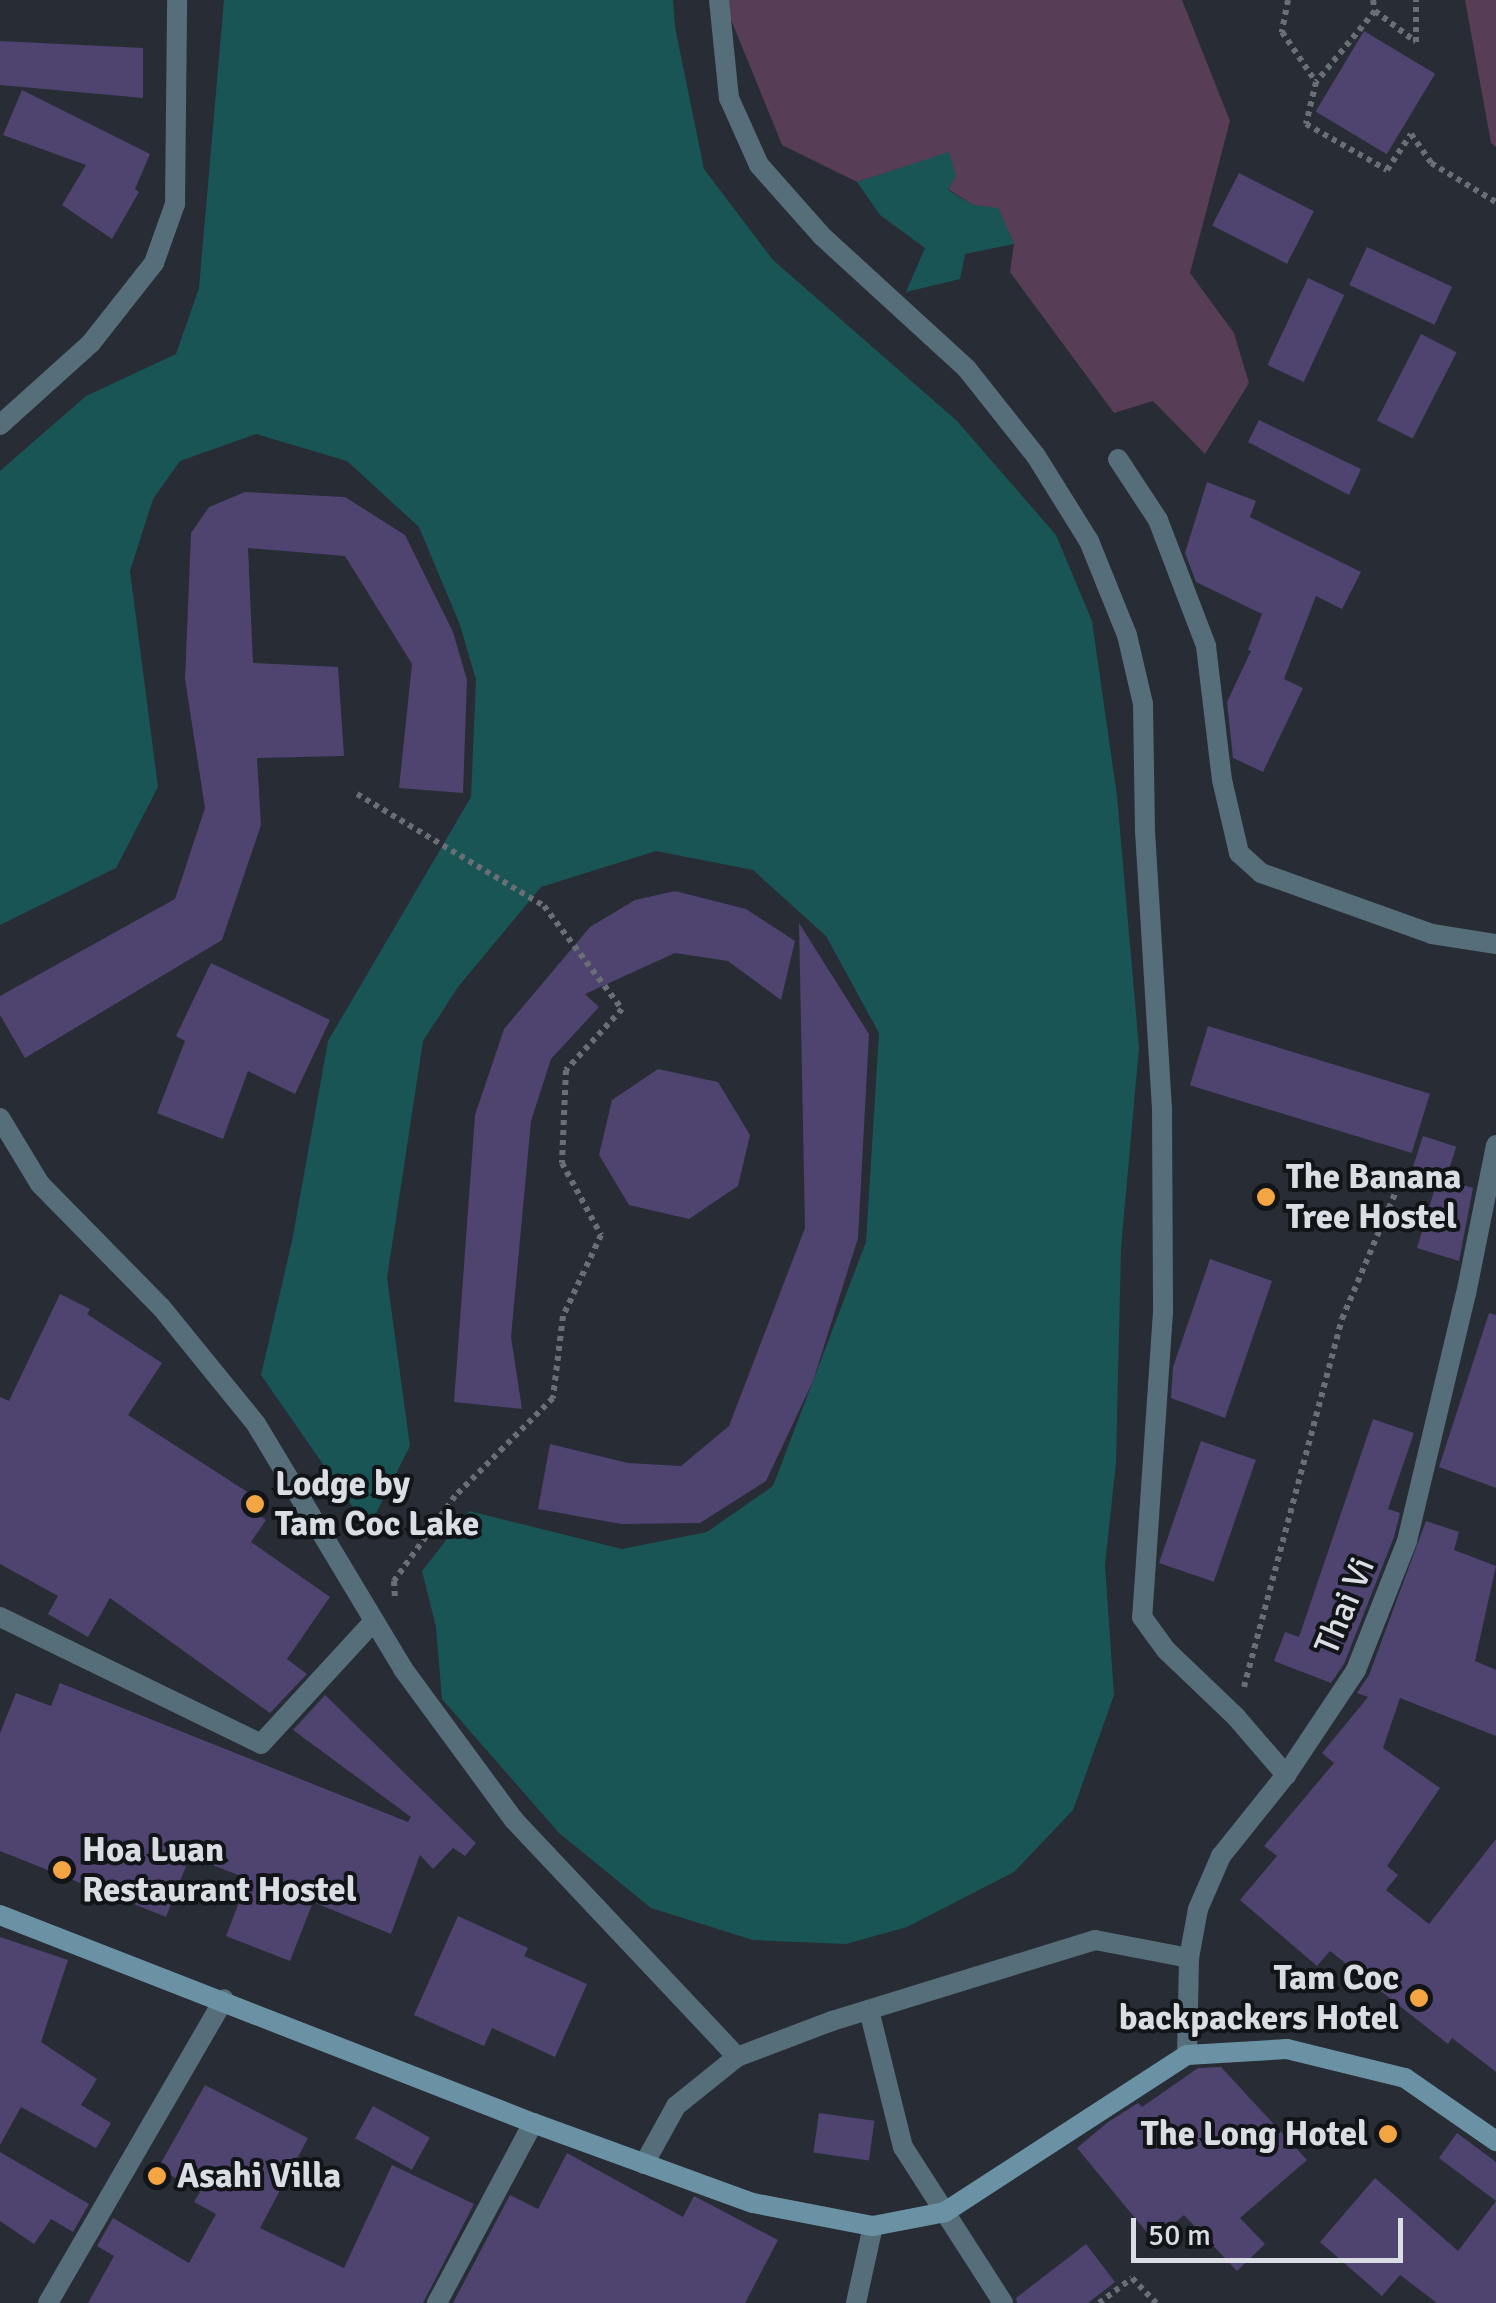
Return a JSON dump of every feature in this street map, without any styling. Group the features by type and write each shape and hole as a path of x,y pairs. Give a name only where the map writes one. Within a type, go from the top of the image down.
{"main road":[{"path":"0,1915 533,2123 753,2204 873,2226 945,2212 1187,2055 1287,2049 1405,2078 1496,2142"}],"street":[{"path":"0,425 91,343 154,263 175,204 177,0"},
{"path":"720,0 728,98 760,165 822,237 967,369 1036,456 1089,541 1127,635 1143,704 1145,831 1162,1111 1163,1312 1142,1617 1196,1682 1236,1717 1286,1775"},
{"path":"1118,459 1158,520 1206,646 1222,780 1239,853 1261,874 1432,934 1496,944"},
{"path":"0,1118 40,1184 161,1307 256,1424 403,1669 514,1820 738,2057"},
{"name":"Thai Vi","path":"1187,2055 1189,1958 1198,1910 1221,1856 1286,1775 1356,1670 1407,1541 1466,1294 1496,1145"},
{"path":"0,1617 260,1744 374,1620"},
{"path":"644,2164 676,2106 738,2057 868,2010 1096,1940 1189,1958"},
{"path":"48,2303 224,2000"},
{"path":"868,2010 903,2147 1003,2303"},
{"path":"438,2303 533,2123"},
{"path":"856,2303 873,2226"}],"path":[{"path":"1288,0 1282,32 1316,82"},
{"path":"1373,0 1376,11 1416,42 1416,0"},
{"path":"1376,11 1316,82 1306,124 1387,170 1412,134 1431,163 1496,202"},
{"path":"357,794 544,906 622,1009 566,1070 562,1162 601,1235 562,1316 553,1398 455,1496 394,1582"},
{"path":"1236,1717 1342,1319 1400,1182"},
{"path":"1098,2303 1132,2278 1156,2303"}],"shaded area":[{"path":"224,0 673,0 704,169 773,260 957,421 1056,535 1092,621 1117,796 1139,1048 1121,1248 1116,1463 1105,1565 1114,1695 1073,1810 1014,1872 907,1927 846,1944 753,1940 651,1908 559,1833 442,1699 436,1627 422,1571 469,1511 622,1549 707,1532 773,1486 866,1242 879,1033 826,936 753,870 656,851 541,887 458,987 423,1041 387,1278 410,1446 368,1529 261,1375 292,1241 328,1041 471,797 476,680 460,625 419,527 347,461 256,434 180,461 153,499 130,571 158,787 116,868 0,925 0,471 86,396 176,354 199,288"},
{"path":"723,0 1182,0 1230,121 1190,273 1234,333 1249,383 1205,454 1153,401 1114,413 1010,272 1014,244 998,209 973,205 948,189 949,153 857,182 782,145"},
{"path":"1465,0 1496,0 1496,147 1491,143"},
{"path":"949,152 956,176 948,190 973,205 998,208 1014,244 965,254 960,279 906,292 925,248 880,215 857,182"}],"building":[{"path":"1364,31 1435,74 1387,154 1316,112"},
{"path":"0,41 143,48 143,98 0,85"},
{"path":"22,90 150,154 135,189 139,192 112,239 62,205 86,165 3,135"},
{"path":"1239,173 1314,211 1287,264 1212,226"},
{"path":"1367,247 1452,287 1434,325 1349,285"},
{"path":"1308,278 1344,295 1304,382 1267,365"},
{"path":"1421,334 1457,352 1413,439 1377,420"},
{"path":"1259,420 1361,469 1349,495 1248,442"},
{"path":"1207,482 1256,501 1250,517 1361,572 1342,609 1316,596 1284,679 1303,688 1263,772 1233,758 1227,702 1251,651 1248,650 1262,614 1196,582 1185,553"},
{"path":"245,492 345,497 405,535 453,632 467,680 463,793 399,788 412,664 345,556 248,548 253,663 338,667 344,756 257,758 261,825 222,940 25,1058 0,1015 0,996 175,899 205,808 185,679 191,533 209,507"},
{"path":"675,891 746,909 795,941 781,1000 728,961 675,953 585,994 599,1007 551,1059 531,1121 511,1337 522,1409 454,1402 475,1115 504,1029 590,927 635,900"},
{"path":"799,923 869,1034 858,1238 813,1381 766,1481 700,1523 621,1524 538,1509 550,1444 628,1463 681,1466 729,1426 805,1228"},
{"path":"211,963 330,1020 295,1094 248,1071 223,1139 157,1113 185,1041 176,1036"},
{"path":"1208,1026 1430,1094 1412,1153 1190,1085"},
{"path":"658,1069 718,1082 750,1135 738,1186 689,1219 629,1205 599,1155 612,1100"},
{"path":"1423,1136 1456,1147 1446,1177 1413,1166"},
{"path":"1438,1178 1473,1188 1459,1261 1417,1248"},
{"path":"1210,1259 1272,1281 1225,1418 1171,1398 1173,1367"},
{"path":"60,1294 90,1309 87,1314 162,1363 128,1415 266,1504 258,1515 266,1520 251,1542 330,1597 287,1659 307,1674 270,1713 110,1598 88,1637 48,1614 58,1596 0,1564 0,1397 9,1401"},
{"path":"1489,1313 1496,1315 1496,1488 1439,1467"},
{"path":"1373,1419 1414,1433 1388,1509 1400,1513 1394,1537 1344,1664 1331,1683 1274,1661 1285,1632 1299,1637"},
{"path":"1201,1441 1256,1460 1214,1582 1159,1563"},
{"path":"1426,1521 1459,1532 1454,1550 1496,1566 1475,1661 1496,1670 1496,1736 1400,1698 1383,1748 1440,1788 1387,1866 1398,1875 1386,1890 1429,1924 1496,1839 1496,2072 1452,2038 1448,2044 1330,1951 1317,1966 1240,1900 1277,1856 1264,1846 1334,1763 1322,1753 1368,1697 1357,1693 1369,1675"},
{"path":"60,1683 408,1822 411,1817 293,1730 325,1695 476,1843 465,1856 453,1848 433,1869 420,1855 391,1934 313,1902 290,1961 226,1936 248,1879 190,1856 166,1917 0,1851 0,1733 16,1693 51,1706"},
{"path":"458,1916 528,1948 524,1956 587,1984 555,2057 492,2028 484,2046 414,2015"},
{"path":"0,1937 68,1960 41,2042 97,2079 81,2105 111,2123 96,2148 21,2107 0,2145"},
{"path":"1221,2067 1307,2160 1240,2218 1265,2244 1237,2271 1184,2215 1154,2241 1077,2148 1108,2122 1138,2103 1142,2107 1198,2068"},
{"path":"205,2085 308,2138 260,2228 344,2268 392,2165 474,2204 423,2303 88,2303 114,2256 97,2246 113,2218 189,2263 216,2214 194,2202 200,2192 158,2168"},
{"path":"373,2106 430,2138 412,2170 355,2138"},
{"path":"819,2113 874,2121 869,2160 813,2153"},
{"path":"1457,2133 1496,2162 1496,2201 1439,2158"},
{"path":"0,2152 89,2204 73,2232 51,2219 34,2244 0,2221"},
{"path":"567,2153 683,2217 694,2196 778,2240 745,2303 453,2303 510,2195 538,2209"},
{"path":"1375,2178 1458,2251 1496,2201 1496,2303 1437,2303 1400,2275 1382,2296 1320,2242"},
{"path":"1086,2244 1115,2282 1088,2303 1017,2303 1016,2298"}],"place":[{"name":"The Banana Tree Hostel","path":"1266,1197"},
{"name":"Lodge by Tam Coc Lake","path":"255,1504"},
{"name":"Hoa Luan Restaurant Hostel","path":"62,1870"},
{"name":"Tam Coc backpackers Hotel","path":"1419,1998"},
{"name":"The Long Hotel","path":"1388,2134"},
{"name":"Asahi Villa","path":"157,2176"}]}
